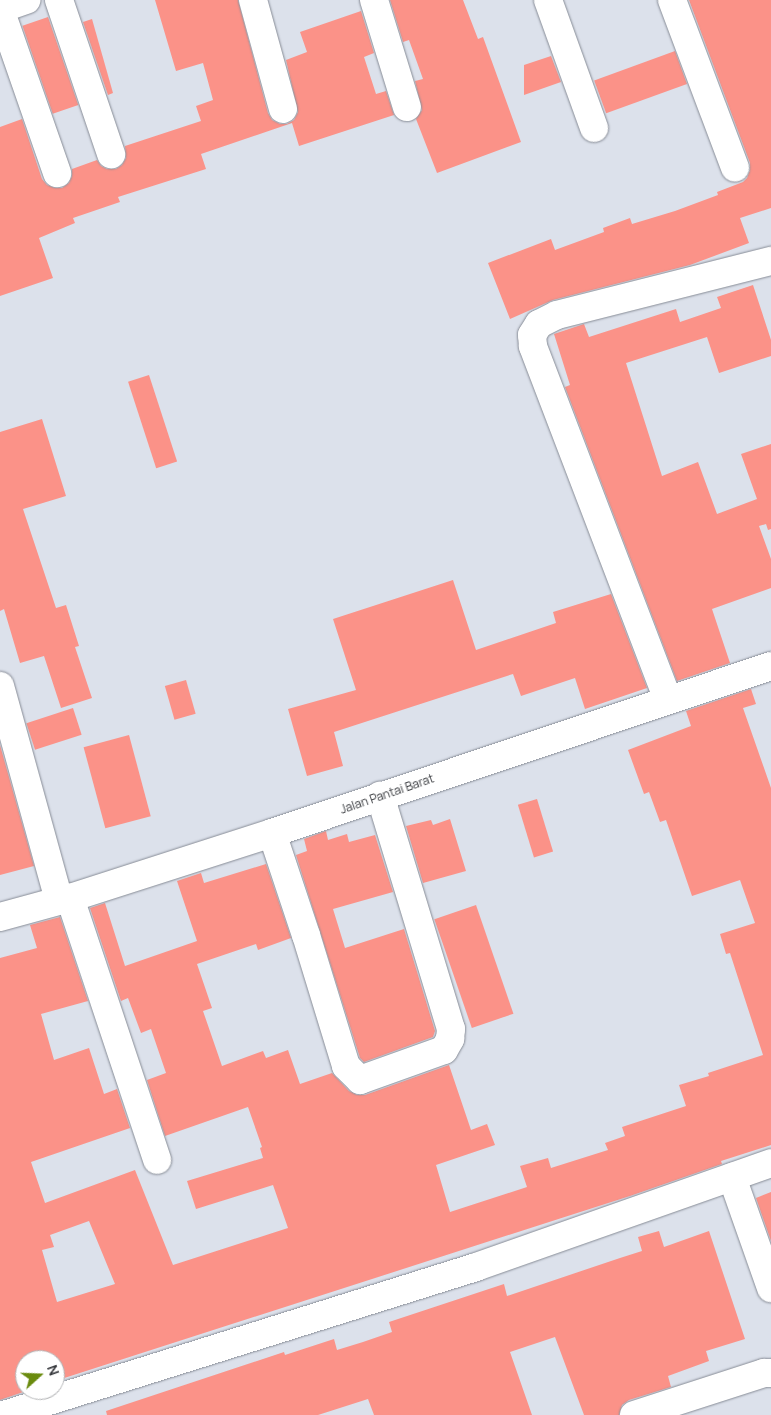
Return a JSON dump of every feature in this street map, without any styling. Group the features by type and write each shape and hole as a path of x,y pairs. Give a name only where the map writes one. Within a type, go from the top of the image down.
{"street":[{"path":"26,0 0,9 57,173"},
{"path":"59,0 111,154"},
{"path":"253,0 283,109"},
{"path":"374,0 407,108"},
{"path":"548,0 594,128"},
{"path":"672,0 735,168"},
{"path":"668,700 533,346 532,334 539,324 557,315 771,261"},
{"name":"Jalan Pantai Barat","path":"0,917 64,899 272,833 771,666"},
{"path":"0,686 64,899 157,1160"},
{"path":"272,833 306,935 346,1066 360,1080 444,1050 450,1039 451,1029 380,796"},
{"path":"4,1415 476,1267 771,1163"},
{"path":"732,1176 771,1288"},
{"path":"634,1415 764,1373 771,1373"}],"building":[{"path":"155,0 238,0 268,113 272,120 280,124 287,124 294,120 298,112 286,60 307,52 300,32 361,11 374,53 364,57 376,94 386,91 394,115 299,146 292,123 201,154 206,169 118,197 120,202 73,218 75,223 39,238 53,278 0,296 0,127 22,119 42,179 47,185 62,188 69,183 72,169 97,160 101,166 107,169 116,169 122,165 126,158 125,146 201,121 196,106 213,100 203,63 176,71"},
{"path":"390,0 463,0 478,39 483,37 521,142 437,173 416,119 422,110 415,81 423,79 409,40 403,42"},
{"path":"689,0 771,0 771,208 740,218 749,243 690,265 553,300 510,319 488,263 551,239 555,250 604,232 603,228 630,218 632,224 675,211 718,195 717,192 743,182 747,178 750,163"},
{"path":"48,17 78,105 53,114 22,26"},
{"path":"92,19 113,93 108,95 83,22"},
{"path":"675,51 687,84 606,113 594,80"},
{"path":"551,56 561,82 524,95 524,65"},
{"path":"753,285 771,340 771,356 719,373 707,337 626,363 662,476 698,462 717,514 757,499 741,454 771,444 771,529 768,530 766,524 759,526 771,559 771,588 712,609 730,663 677,681 565,387 570,385 554,334 584,324 589,337 676,309 680,322 721,308 717,297"},
{"path":"149,375 177,462 156,468 128,382"},
{"path":"42,419 66,496 23,509 56,608 66,605 79,646 75,647 92,698 61,708 44,656 20,663 4,609 0,611 0,432"},
{"path":"453,580 476,650 556,623 553,612 611,594 647,688 585,709 575,678 521,696 513,674 334,732 343,766 307,776 288,709 356,690 333,619"},
{"path":"186,680 196,714 174,720 165,686"},
{"path":"751,689 756,704 743,708 771,788 771,1145 721,1161 722,1164 630,1196 65,1378 65,1350 15,1350 15,1395 0,1400 0,958 37,948 30,925 60,917 88,1001 41,1014 54,1060 89,1048 104,1094 117,1089 130,1128 31,1162 45,1203 135,1170 173,1265 288,1228 273,1185 196,1209 187,1181 263,1158 260,1148 262,1147 248,1107 165,1136 147,1080 166,1073 151,1029 141,1033 128,998 121,1001 90,908 105,903 125,966 197,941 177,881 201,873 204,883 266,864 291,938 258,950 256,944 197,964 212,1008 203,1011 222,1066 263,1051 266,1058 288,1050 300,1084 332,1073 349,1091 357,1095 365,1095 449,1065 471,1130 487,1124 495,1145 436,1165 450,1212 527,1187 520,1166 548,1158 551,1168 608,1150 605,1143 625,1136 622,1127 686,1106 679,1085 709,1076 708,1073 763,1055 730,953 726,954 720,934 755,923 740,880 692,896 666,820 660,822 649,792 644,794 628,750 691,726 686,711","holes":["89,1221 115,1284 57,1302 42,1250 54,1247 50,1235"]},
{"path":"73,708 82,735 35,750 26,723"},
{"path":"129,735 151,816 105,828 84,747"},
{"path":"0,745 34,866 0,875"},
{"path":"537,799 553,852 534,857 518,805"},
{"path":"450,819 466,871 423,883 406,826 431,820 433,825"},
{"path":"326,831 328,840 347,834 349,842 375,835 393,892 333,909 345,948 404,929 435,1031 433,1037 364,1062 360,1058 296,855 307,851 304,839"},
{"path":"476,905 513,1014 472,1028 434,919"},
{"path":"771,1192 771,1241 756,1198"},
{"path":"659,1231 664,1247 709,1231 745,1339 706,1351 709,1361 668,1376 671,1387 629,1400 622,1405 619,1415 584,1415 555,1337 510,1352 532,1415 374,1415 368,1399 318,1415 107,1415 106,1411 284,1352 285,1355 334,1339 337,1350 363,1342 392,1332 389,1322 504,1284 507,1296 642,1251 638,1237"}]}
